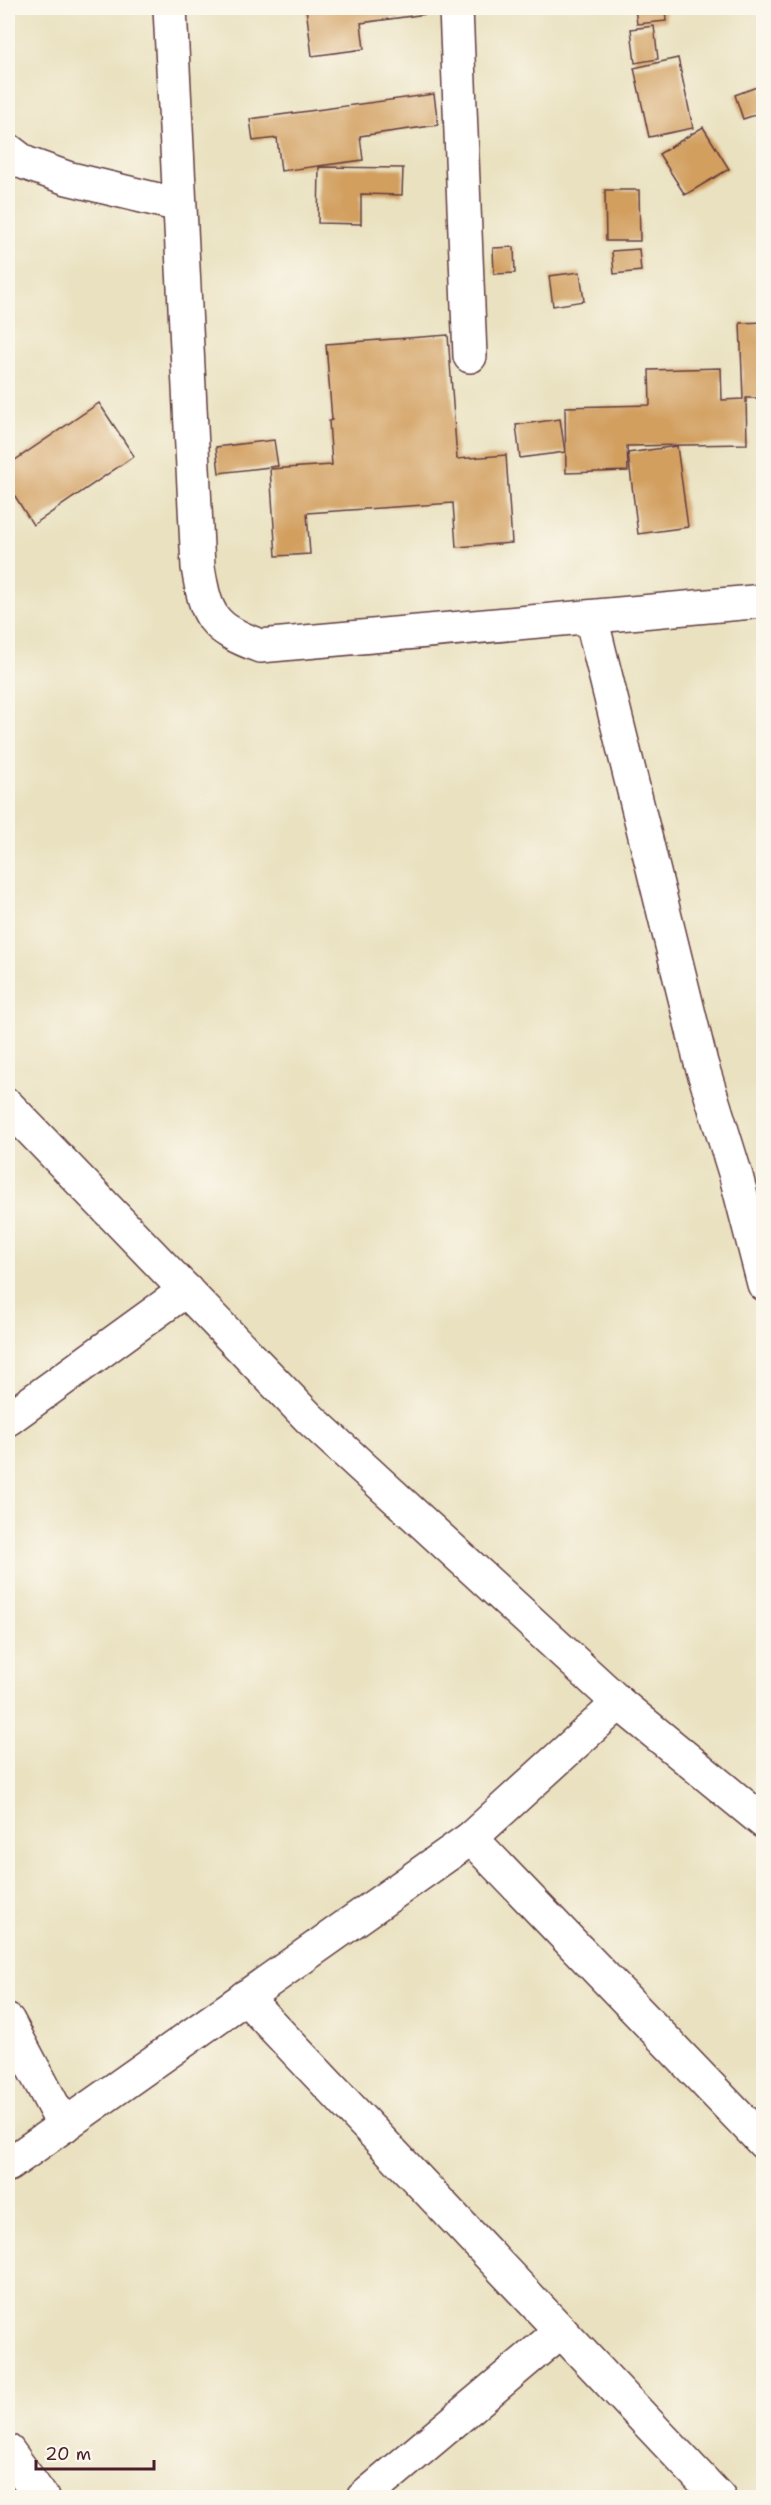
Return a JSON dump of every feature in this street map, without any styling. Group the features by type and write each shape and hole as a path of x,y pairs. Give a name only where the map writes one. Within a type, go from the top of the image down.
{"street":[{"path":"170,8 198,567 203,599 215,622 233,636 260,646 764,601"},
{"path":"456,8 470,356"},
{"path":"8,150 25,163 67,178 179,205"},
{"path":"591,617 701,1064 736,1176 764,1284"},
{"path":"8,1106 309,1418 619,1703 764,1822"},
{"path":"8,1419 186,1290"},
{"path":"8,2165 471,1838 619,1703"},
{"path":"471,1838 764,2143"},
{"path":"245,1997 719,2498"},
{"path":"8,2020 64,2126"},
{"path":"363,2498 561,2331"},
{"path":"8,2451 42,2498"}],"building":[{"path":"306,8 432,8 433,13 361,23 364,49 312,56"},
{"path":"635,8 665,8 666,21 637,24"},
{"path":"654,26 658,59 635,63 631,29"},
{"path":"678,58 693,128 649,137 634,68"},
{"path":"762,85 764,112 743,119 735,95"},
{"path":"434,94 438,125 360,136 363,160 281,171 277,138 253,141 250,119"},
{"path":"703,127 729,169 685,195 659,154"},
{"path":"319,167 403,168 402,195 361,194 361,224 318,223"},
{"path":"605,190 639,190 640,241 606,241"},
{"path":"514,247 515,273 494,274 493,248"},
{"path":"639,249 641,271 614,274 612,251"},
{"path":"580,272 584,301 553,306 549,276"},
{"path":"764,322 764,398 746,398 747,444 627,446 628,471 566,473 565,407 650,405 649,370 721,368 722,400 743,399 740,323"},
{"path":"448,335 457,459 506,455 512,543 456,547 453,503 307,513 310,554 276,556 270,469 332,465 329,421 332,420 326,344"},
{"path":"99,403 134,456 33,525 8,485 8,465"},
{"path":"560,419 565,452 520,458 516,425"},
{"path":"274,440 278,466 219,473 216,447"},
{"path":"677,446 688,527 638,534 628,453"}]}
